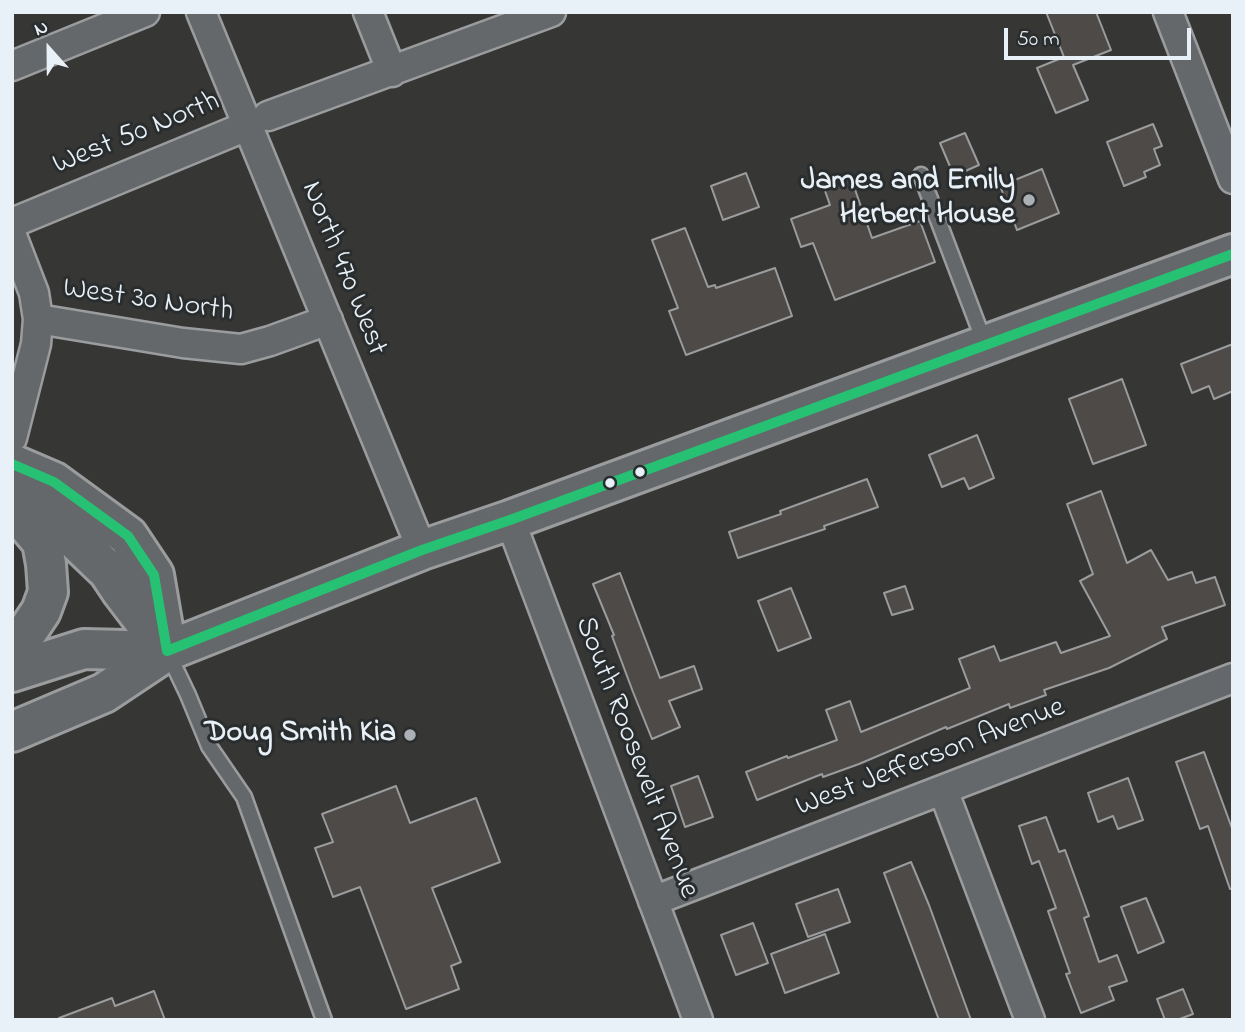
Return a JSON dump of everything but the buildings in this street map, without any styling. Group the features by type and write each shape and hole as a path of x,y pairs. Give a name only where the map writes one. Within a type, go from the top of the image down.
{"main road":[{"path":"12,732 104,693 167,652 422,550 1233,254"},
{"path":"12,464 54,482 128,536 154,575 167,652"},
{"path":"12,500 25,503 60,524 108,571 167,652"},
{"path":"12,514 25,522 42,542 48,592 41,611 29,629 12,645"},
{"path":"12,672 84,649 167,652"}],"street":[{"path":"12,66 145,12"},
{"name":"North 470 West","path":"201,12 258,121 328,320 422,550"},
{"path":"368,12 392,72"},
{"name":"West 50 North","path":"12,223 258,121 551,12"},
{"path":"1168,12 1233,179"},
{"path":"12,236 34,293 38,320 36,344 12,438"},
{"name":"West 30 North","path":"38,320 183,343 241,349 328,320"},
{"name":"South Roosevelt Avenue","path":"510,520 698,1020"},
{"name":"West Jefferson Avenue","path":"653,901 1233,678"},
{"path":"943,790 1030,1020"}],"lane":[{"path":"921,174 985,345"},
{"path":"167,652 209,746 244,797 324,1020"}],"transit line":[{"path":"167,651 422,550 1233,254"},
{"path":"12,464 54,482 128,536 154,575 167,651"}],"place":[{"name":"James and Emily Herbert House","path":"1029,200"},
{"name":"Doug Smith Kia","path":"410,735"}]}
